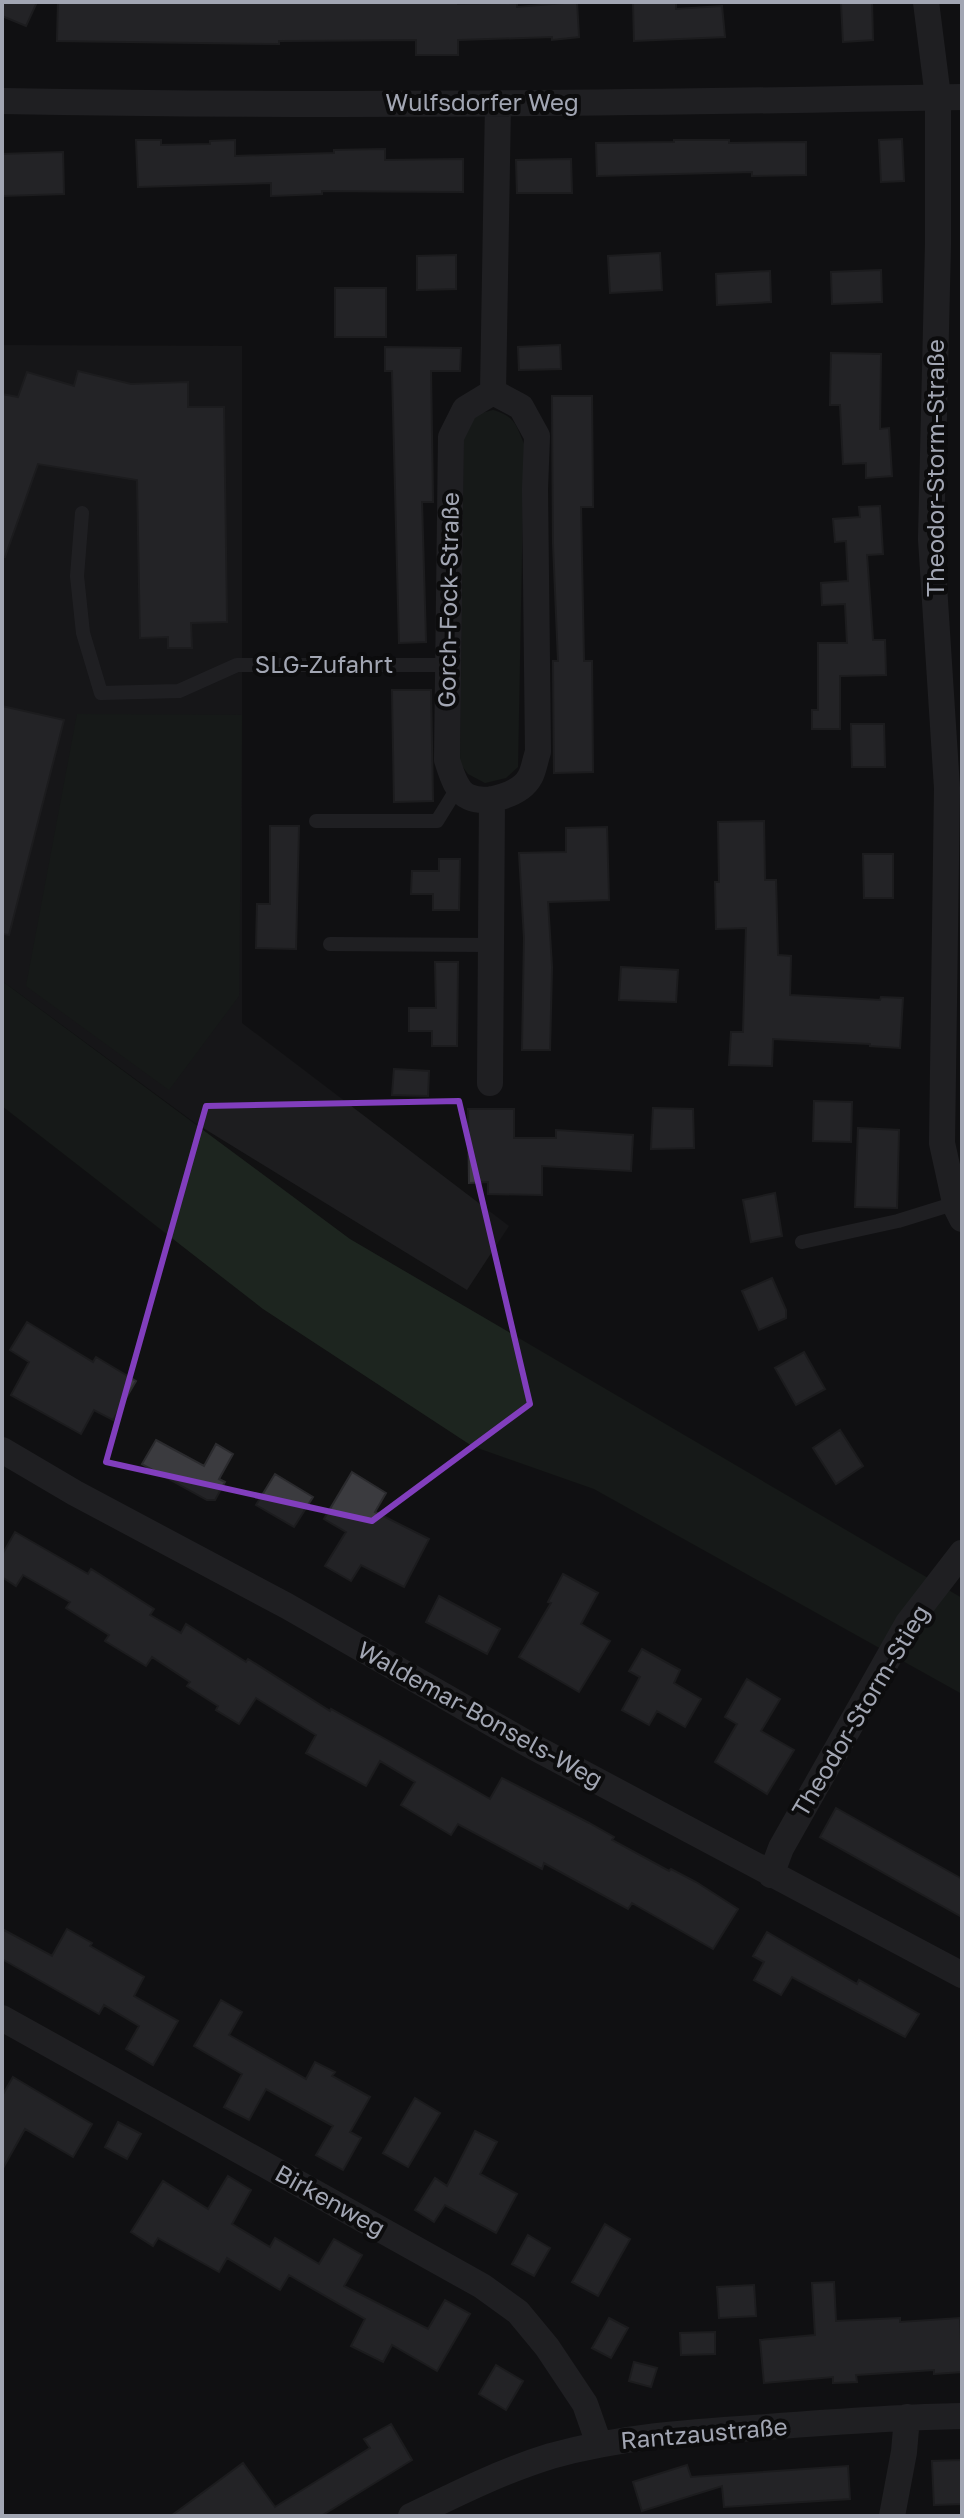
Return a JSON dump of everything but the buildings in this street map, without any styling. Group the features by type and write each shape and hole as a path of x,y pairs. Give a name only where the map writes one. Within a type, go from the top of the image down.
{"street":[{"name":"Theodor-Storm-Straße","path":"926,2 950,97 938,244 931,539 954,789 952,1066 942,1143 959,1211"},
{"name":"Wulfsdorfer Weg","path":"2,101 498,104 950,97"},
{"path":"458,787 469,797 492,799 515,793 530,778 538,752 537,436 521,407 493,392 498,104"},
{"name":"Gorch-Fock-Straße","path":"458,787 447,760 451,437 465,409 493,392"},
{"path":"490,1083 492,799"},
{"name":"Waldemar-Bonsels-Weg","path":"2,1450 75,1493 287,1606 528,1744 962,1975"},
{"name":"Theodor-Storm-Stieg","path":"771,1875 800,1812 908,1623 962,1553"},
{"name":"Birkenweg","path":"2,2018 482,2286 518,2312 547,2347 585,2404 599,2444"},
{"name":"Rantzaustraße","path":"411,2516 479,2483 549,2457 599,2444 656,2434 962,2416"},
{"path":"892,2516 907,2417"}],"lane":[{"name":"SLG-Zufahrt","path":"82,513 77,576 83,633 101,693 179,691 237,665 449,665"},
{"path":"316,821 437,821 458,787"},
{"path":"330,944 490,945"},
{"path":"802,1242 959,1211"}],"highlighted area":[{"path":"459,1101 530,1404 372,1521 106,1462 206,1106"}],"shaded area":[{"path":"2,345 242,346 242,1023 509,1226 467,1290 195,1123 2,981"},
{"path":"493,410 506,415 513,422 524,444 518,767 506,778 485,783 468,774 460,763 464,431 478,414"},
{"path":"77,714 242,715 239,996 169,1090 26,986"},
{"path":"2,981 350,1239 962,1598 962,1694 594,1489 472,1446 263,1309 2,1106"}]}
